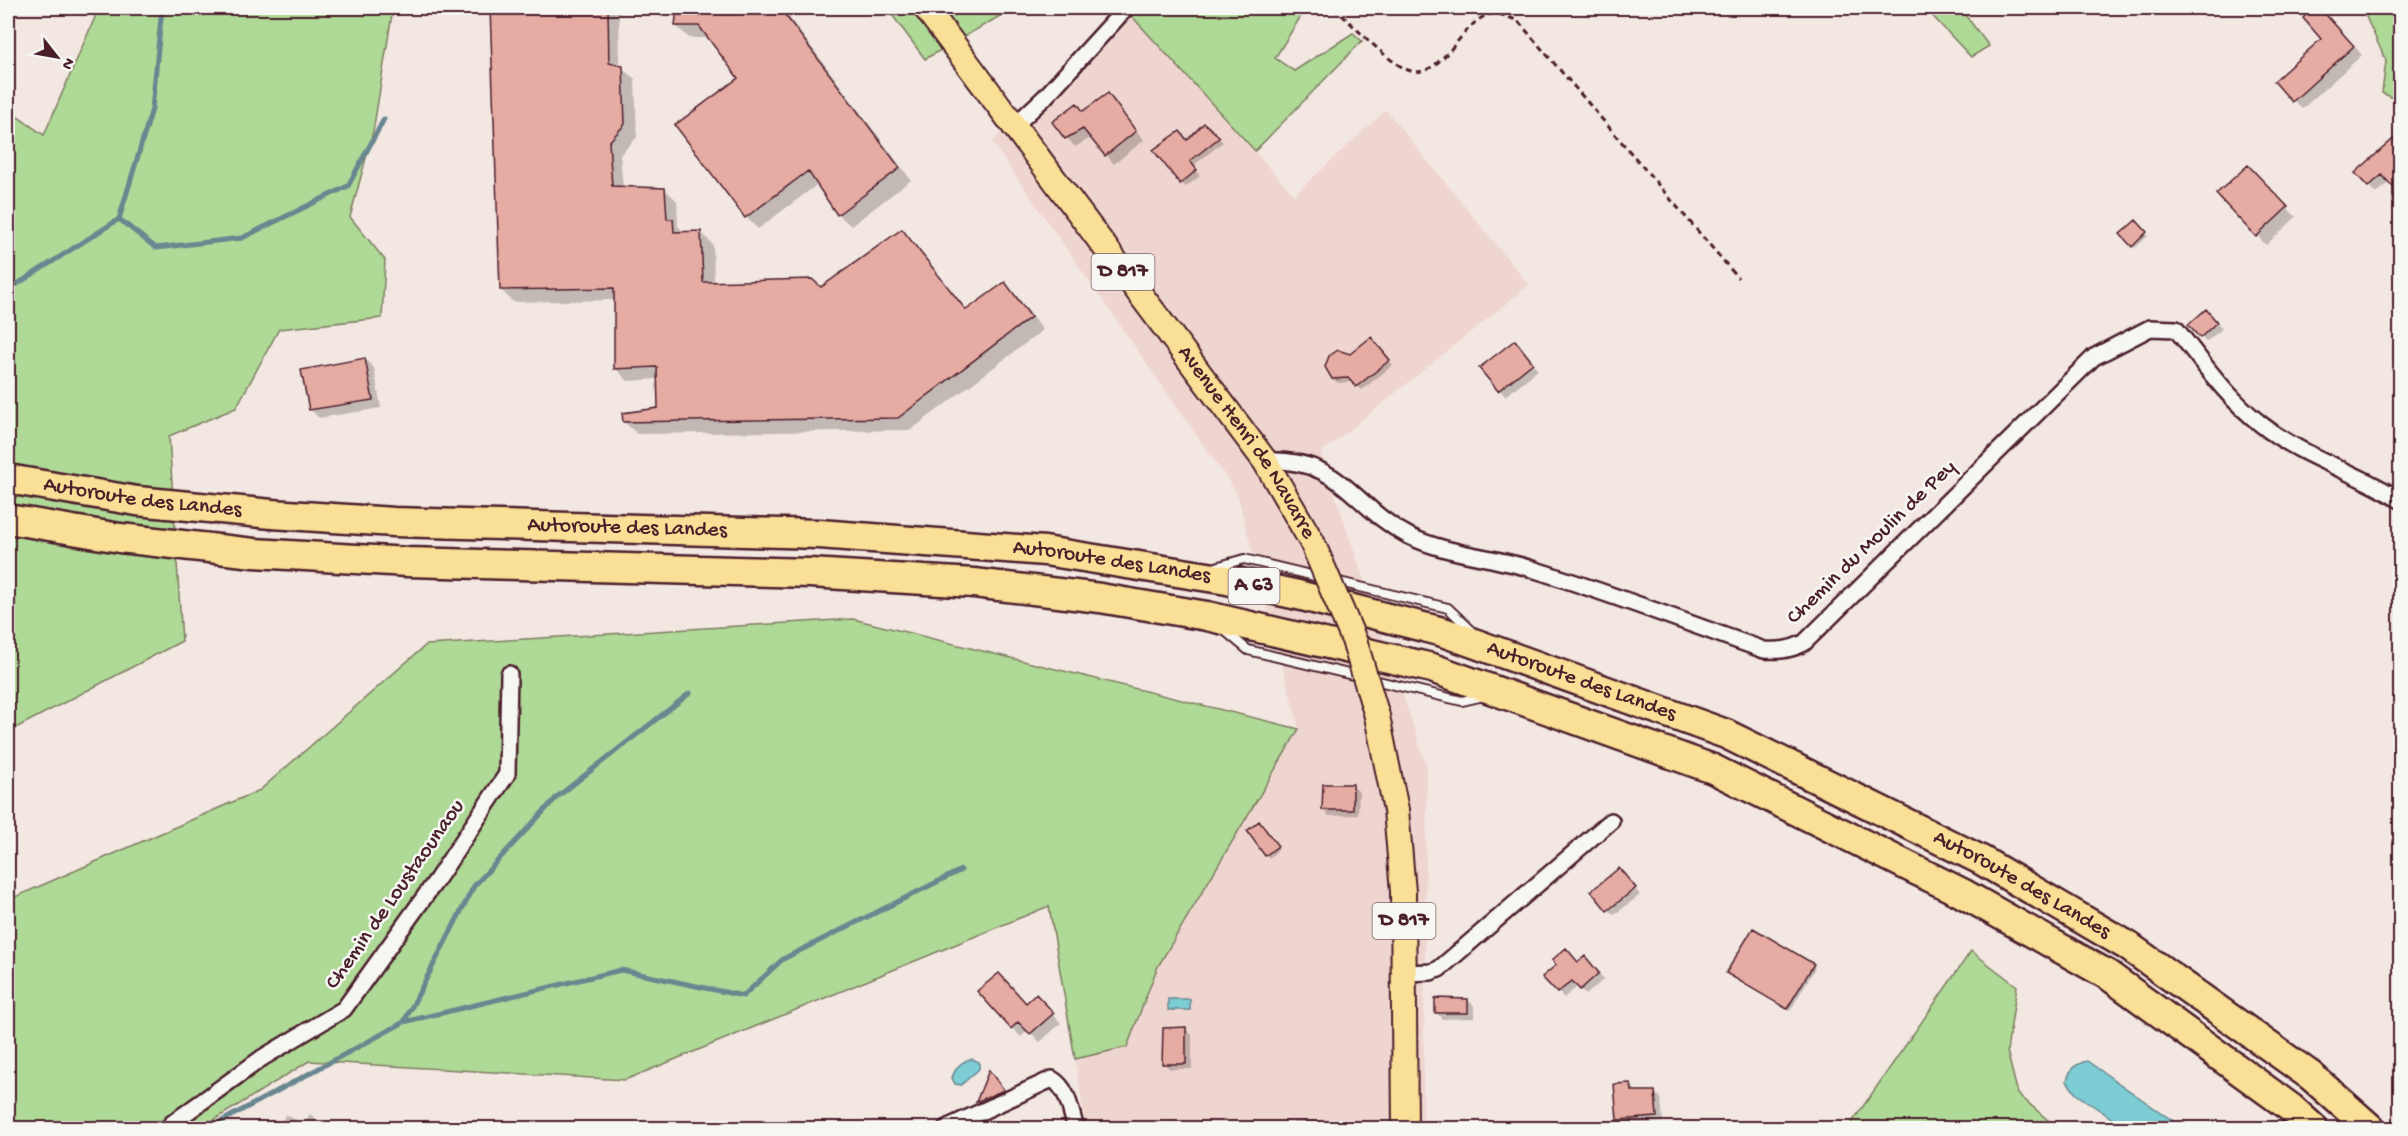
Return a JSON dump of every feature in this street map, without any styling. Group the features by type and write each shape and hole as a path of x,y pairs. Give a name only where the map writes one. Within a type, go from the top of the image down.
{"highway":[{"name":"Autoroute des Landes","path":"8,479 137,501 272,514 394,522 871,536 1045,551 1192,574 1298,595 1443,632 1726,734 1981,860 2128,946 2311,1076 2370,1128"},
{"name":"Autoroute des Landes","path":"8,519 120,538 254,553 408,562 876,576 974,583 1207,616 1432,668 1713,769 1962,893 2108,975 2291,1108 2313,1128"}],"main road":[{"name":"Avenue Henri de Navarre","path":"926,8 1265,461 1312,542 1354,640 1377,716 1396,810 1403,892 1405,1128"}],"street":[{"path":"1014,126 1045,97 1126,8"},
{"name":"Chemin du Moulin de Pey","path":"1265,461 1284,461 1320,469 1384,520 1410,536 1431,544 1531,568 1764,650 1778,651 1792,650 1804,643 2094,357 2150,328 2176,329 2230,396 2263,426 2305,452 2400,500"},
{"name":"Chemin de Loustaounaou","path":"170,1128 171,1124 262,1058 344,1009 438,878 507,774 509,674"},
{"path":"1405,973 1431,972 1439,969 1611,821"},
{"path":"946,1128 1052,1079 1059,1083 1065,1092 1076,1128"}],"path":[{"path":"1334,8 1391,59 1415,72 1432,66 1450,51 1479,19 1492,13 1518,21 1738,278"}],"shaded area":[{"path":"1127,11 1294,195 1386,110 1529,285 1321,453 1427,767 1423,1128 1086,1128 1075,1059 1127,1047 1156,968 1299,728 1237,493 992,142"}],"green space":[{"path":"99,8 393,8 373,132 350,217 385,260 382,318 279,329 236,408 169,436 182,641 8,732 8,110 44,135"},
{"path":"887,8 1014,8 925,59"},
{"path":"1133,8 1306,8 1275,58 1294,71 1353,33 1362,41 1255,151 1127,11"},
{"path":"1925,8 1960,8 1989,46 1971,57"},
{"path":"2362,8 2400,8 2400,101 2382,93 2386,61"},
{"path":"853,619 1299,729 1157,968 1127,1047 1075,1059 1049,906 625,1080 309,1061 201,1128 8,1128 8,900 260,790 426,645"},
{"path":"1971,951 2017,986 2007,1051 2018,1094 2057,1128 1848,1128"}],"water":[{"path":"1168,999 1190,999 1190,1010 1168,1010"},
{"path":"972,1059 979,1062 979,1069 961,1085 955,1084 952,1078 957,1068 965,1061"},
{"path":"2087,1061 2183,1128 2126,1128 2076,1094 2067,1081 2068,1077 2073,1068"}],"building":[{"path":"490,8 608,8 609,63 623,66 625,124 609,142 612,186 665,188 667,219 673,219 674,232 701,231 703,282 812,279 821,287 902,229 966,310 1005,282 1031,317 898,418 623,422 622,413 658,408 657,367 614,369 614,288 500,290"},
{"path":"677,8 780,8 900,168 837,215 808,171 745,218 675,125 738,78 699,26 675,26"},
{"path":"2313,8 2320,8 2354,46 2292,102 2274,81 2321,39 2303,18"},
{"path":"1108,93 1136,131 1105,156 1083,129 1065,139 1052,122 1077,103 1083,111"},
{"path":"1204,123 1220,137 1190,161 1197,170 1180,184 1153,150 1180,131 1187,140"},
{"path":"2400,133 2400,178 2392,186 2382,175 2368,187 2355,173"},
{"path":"2248,165 2288,207 2256,237 2216,194"},
{"path":"2136,220 2147,232 2132,247 2120,234"},
{"path":"2206,309 2217,322 2200,338 2188,325"},
{"path":"1371,337 1390,360 1356,387 1348,378 1332,379 1325,367 1329,356 1338,350 1350,354"},
{"path":"1515,340 1533,363 1498,391 1479,368"},
{"path":"365,358 373,400 309,410 301,370"},
{"path":"1323,784 1353,784 1353,810 1322,810"},
{"path":"1259,821 1278,846 1265,856 1247,831"},
{"path":"1619,868 1636,888 1607,911 1591,891"},
{"path":"1753,928 1814,964 1787,1009 1726,973"},
{"path":"1566,948 1578,962 1585,956 1599,973 1580,990 1572,981 1557,993 1542,977 1556,965 1552,960"},
{"path":"999,973 1026,1003 1036,994 1054,1013 1030,1034 1018,1022 1011,1029 977,991"},
{"path":"1435,998 1468,999 1468,1013 1435,1013"},
{"path":"1186,1027 1186,1064 1162,1064 1163,1028"},
{"path":"989,1070 1004,1090 976,1102"},
{"path":"1631,1083 1632,1091 1655,1091 1657,1117 1617,1120 1614,1084"}],"waterway":[{"path":"8,290 119,219 152,109 162,8"},
{"path":"119,219 156,248 242,238 348,186 384,119"},
{"path":"209,1128 404,1022 474,886 557,797 690,693"},
{"path":"404,1022 621,970 743,996 783,959 961,870"}]}
